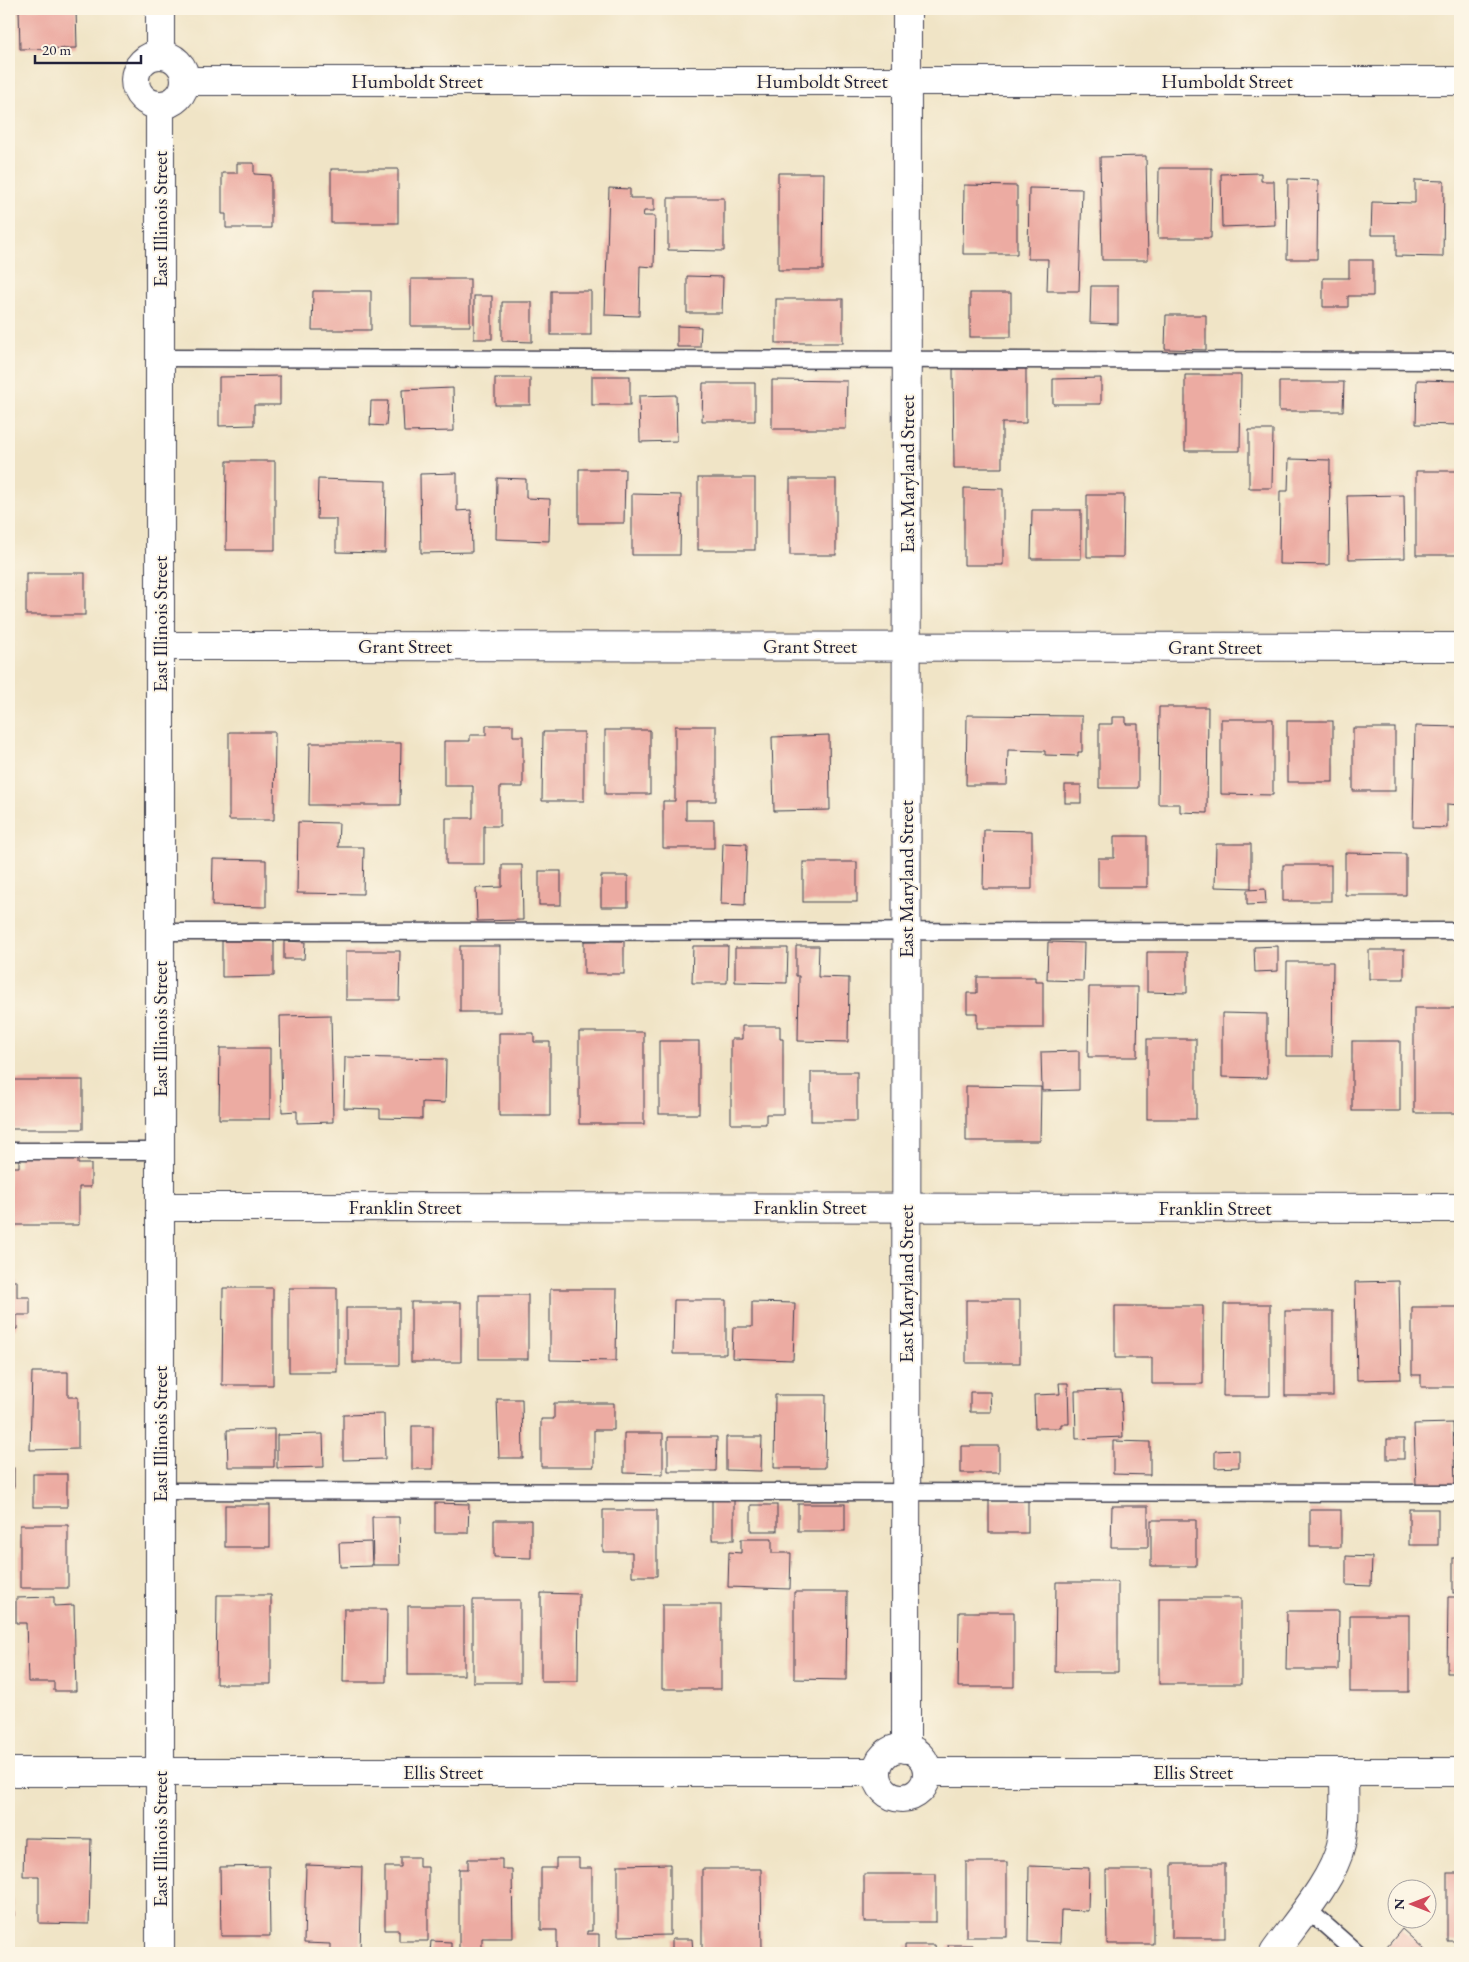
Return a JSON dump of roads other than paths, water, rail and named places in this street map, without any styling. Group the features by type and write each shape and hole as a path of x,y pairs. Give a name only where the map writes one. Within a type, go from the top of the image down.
{"street":[{"path":"160,9 160,55"},
{"name":"East Maryland Street","path":"906,9 906,1749"},
{"path":"160,55 167,56 178,63 184,74 184,81 184,87 177,98 160,105 152,104 140,96 135,76 144,61 160,55"},
{"name":"Humboldt Street","path":"184,81 1460,81"},
{"name":"East Illinois Street","path":"160,105 160,1953"},
{"name":"Grant Street","path":"160,646 1460,647"},
{"name":"Franklin Street","path":"160,1207 1460,1208"},
{"path":"906,1749 920,1757 927,1772 924,1784 920,1790 906,1798 898,1798 884,1790 879,1784 877,1772 880,1762 889,1752 906,1749"},
{"name":"Ellis Street","path":"9,1772 877,1772"},
{"name":"Ellis Street","path":"927,1772 1460,1772"},
{"path":"1274,1953 1307,1909 1333,1866 1341,1847 1344,1772"}],"lane":[{"path":"160,358 1460,361"},
{"path":"160,932 1460,931"},
{"path":"9,1151 160,1151"},
{"path":"160,1491 1460,1493"},
{"path":"1307,1909 1357,1953"}]}
